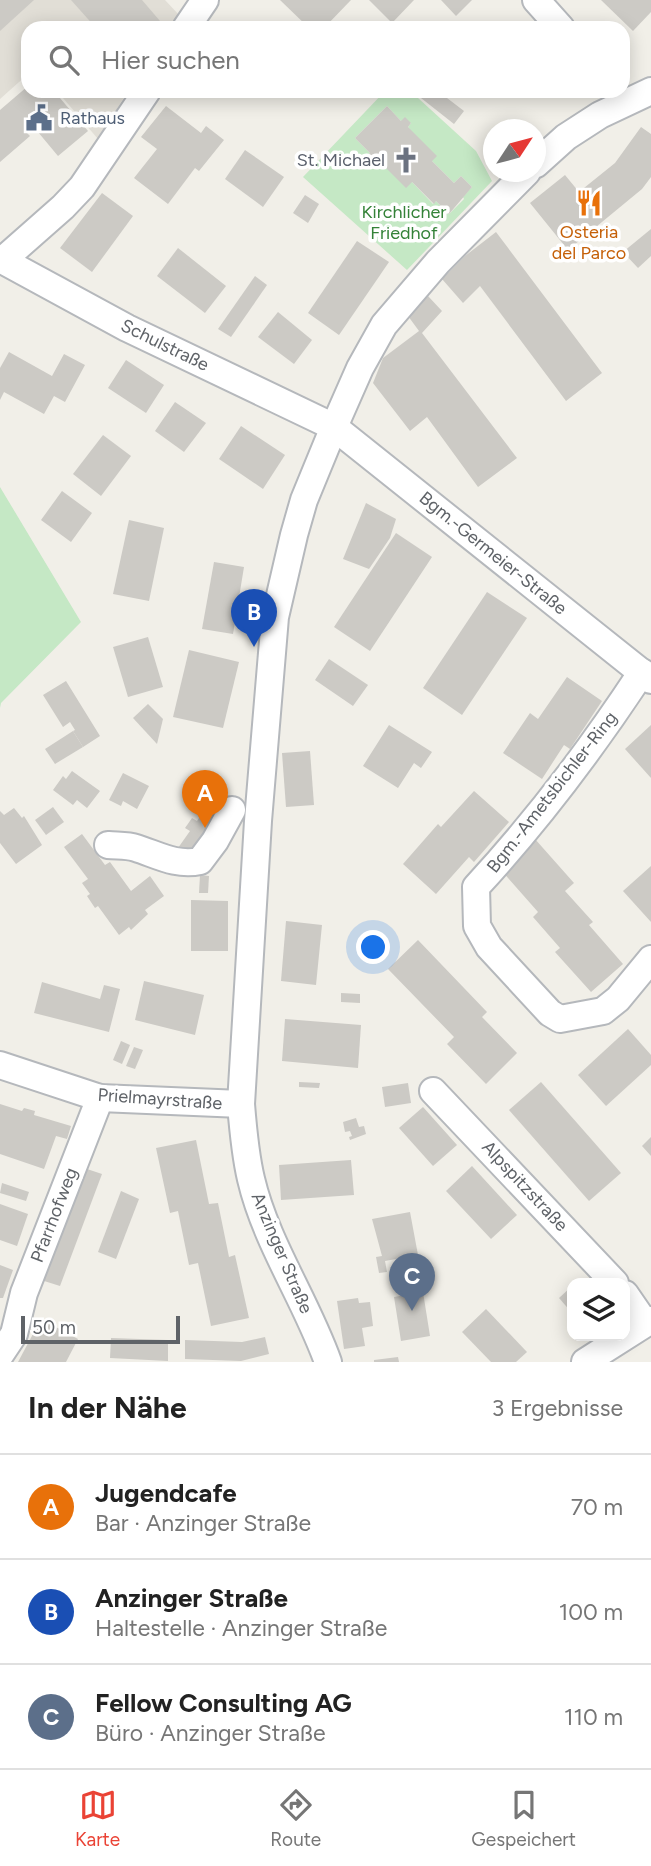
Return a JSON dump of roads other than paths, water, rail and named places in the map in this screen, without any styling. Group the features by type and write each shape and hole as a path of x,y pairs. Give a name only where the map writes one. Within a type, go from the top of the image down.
{"street":[{"path":"536,0 555,21"},
{"path":"546,155 566,137 641,93"},
{"path":"2,259 63,207 82,187 142,98"},
{"name":"Anzinger Straße","path":"328,1362 277,1250 254,1191 244,1146 241,1104 258,821 275,610 304,500 360,368 384,325 416,285 517,182"},
{"name":"Schulstraße","path":"2,259 127,328 334,427"},
{"name":"Bgm.-Germeier-Straße","path":"334,427 646,676"},
{"name":"Bgm.-Ametsbichler-Ring","path":"646,676 509,852 476,887 477,926 489,947 550,1013 560,1019 603,1011 618,999 651,959"},
{"path":"108,845 133,847 163,859 187,864 200,861 232,810"},
{"name":"Prielmayrstraße","path":"0,1065 100,1098 241,1104"},
{"name":"Alpspitzstraße","path":"433,1091 610,1278"},
{"name":"Pfarrhofweg","path":"5,1339 100,1098"},
{"path":"585,1362 648,1322 630,1300"}],"place":[{"name":"Rathaus","path":"39,118"},
{"name":"St. Michael","path":"406,160"},
{"name":"Osteria del Parco","path":"589,203"},
{"name":"Anzinger Straße","path":"254,647"},
{"name":"Jugendcafe","path":"205,828"},
{"name":"Fellow Consulting AG","path":"412,1311"}],"park label":[{"name":"Kirchlicher Friedhof","path":"404,222"}]}
